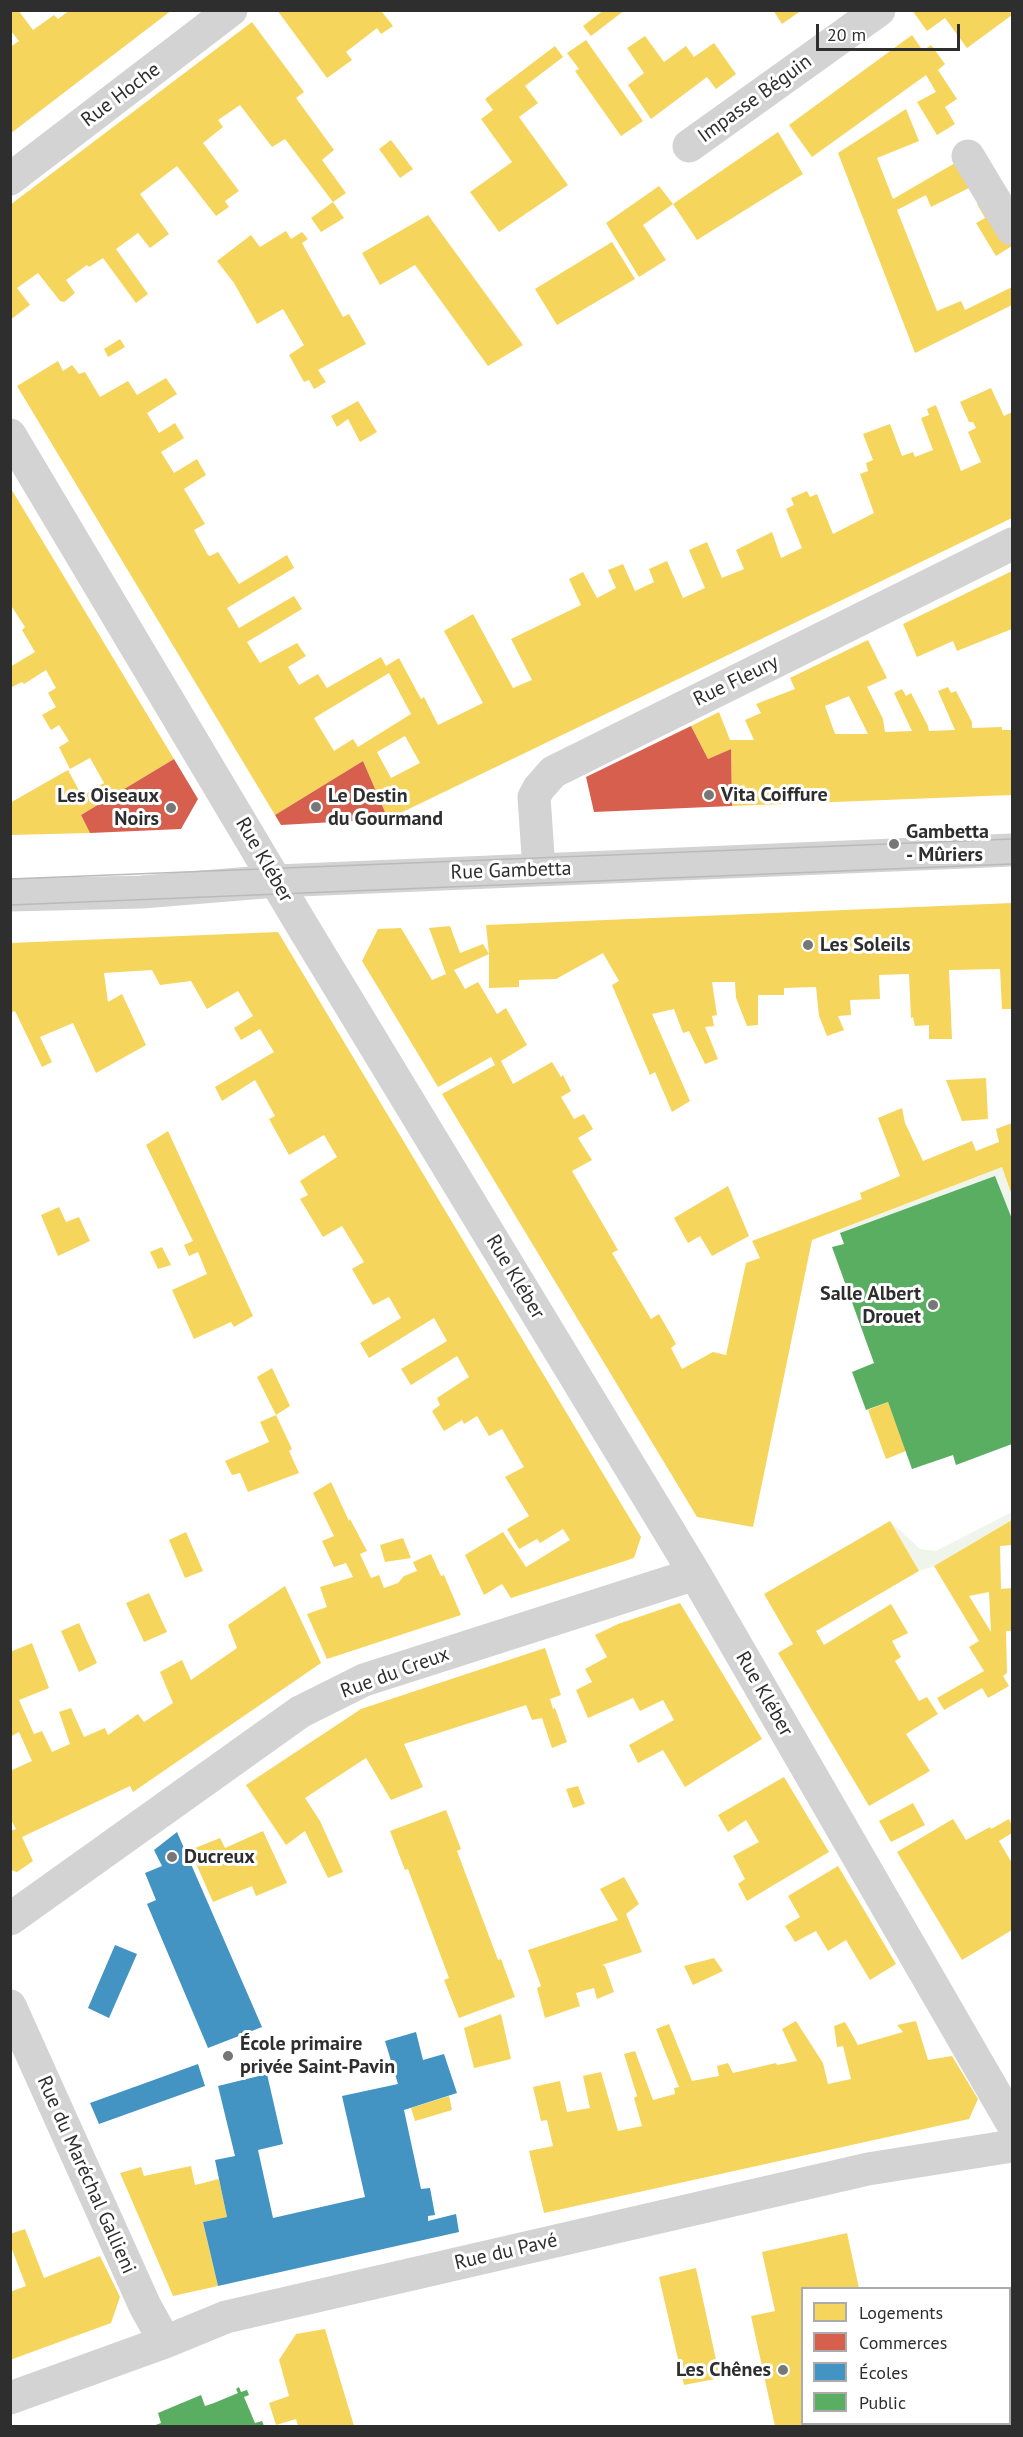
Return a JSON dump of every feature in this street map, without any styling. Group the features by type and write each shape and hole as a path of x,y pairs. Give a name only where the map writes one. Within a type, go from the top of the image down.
{"street":[{"name":"Rue Hoche","path":"10,179 231,10"},
{"name":"Impasse Béguin","path":"689,146 879,10"},
{"path":"968,156 1012,229"},
{"name":"Rue Kléber","path":"10,435 694,1574 1012,2123"},
{"name":"Rue Fleury","path":"539,870 534,797 553,772 1012,544"},
{"name":"Rue Gambetta","path":"10,896 142,892 276,881 1012,850"},
{"name":"Rue du Creux","path":"10,1919 300,1712 364,1680 694,1574"},
{"name":"Rue du Maréchal Gallieni","path":"10,2006 145,2306 165,2342"},
{"name":"Rue du Pavé","path":"10,2398 165,2342 226,2317 868,2169 1012,2146"}],"shaded area":[{"path":"1002,1167 1012,1197 1012,1219 995,1177 840,1233 839,1230"},
{"path":"1012,1512 1012,1520 934,1566 919,1571 890,1521 920,1549 936,1551"}],"building: Logements":[{"path":"10,10 18,10 33,30 54,15 58,19 70,10 172,10 10,134 10,47 19,41 10,30"},
{"path":"277,10 383,10 382,12 393,26 381,34 377,28 346,52 352,60 327,78"},
{"path":"604,10 625,10 591,36 583,26"},
{"path":"773,10 802,10 782,24"},
{"path":"912,10 1012,10 1012,15 967,48 945,18 927,31"},
{"path":"252,22 304,92 296,98 334,150 322,160 346,193 333,202 285,139 272,147 240,105 218,120 223,127 203,143 239,191 225,201 229,207 216,216 177,166 140,194 169,234 150,248 138,233 116,249 148,294 136,303 103,258 89,267 87,265 66,280 75,293 64,302 60,301 38,273 17,288 30,305 10,320 10,205"},
{"path":"912,35 923,51 931,45 945,64 938,70 957,99 945,107 955,124 937,135 917,102 936,92 926,75 812,157 789,125"},
{"path":"645,36 664,62 686,46 694,57 714,43 736,74 716,89 707,77 651,119 628,85 644,73 627,48"},
{"path":"586,40 643,121 621,136 575,71 579,69 567,53"},
{"path":"555,46 563,57 525,86 538,103 519,117 568,185 499,232 470,192 512,162 481,119 493,110 485,99"},
{"path":"906,109 919,141 877,158 893,199 962,159 977,184 931,207 926,195 897,210 937,311 961,301 965,310 1012,287 1012,305 915,353 838,153"},
{"path":"778,132 803,174 697,240 673,204"},
{"path":"391,140 413,169 400,178 379,149"},
{"path":"659,186 673,204 643,225 666,260 639,277 606,223"},
{"path":"986,199 1012,242 1012,246 996,256 976,223 985,218 977,204"},
{"path":"333,202 344,218 321,232 311,218"},
{"path":"428,215 523,345 488,366 415,265 380,285 362,253"},
{"path":"286,231 291,239 302,232 308,239 302,243 343,317 349,314 366,344 318,370 326,382 314,389 309,380 304,382 289,355 304,345 283,309 257,324 234,283 217,261 251,235 260,247"},
{"path":"612,242 635,279 557,325 535,289"},
{"path":"120,339 125,347 108,357 104,349"},
{"path":"58,361 63,371 72,365 79,374 85,372 100,397 128,381 137,395 166,378 177,394 147,413 159,433 175,423 184,438 161,452 174,473 197,459 206,475 184,489 205,524 194,530 208,555 218,552 239,584 287,555 294,568 227,608 239,628 294,596 302,609 247,642 260,663 297,643 306,656 288,667 299,685 318,674 327,688 381,657 386,666 399,658 421,699 424,697 438,725 483,703 444,631 473,614 513,688 532,680 511,639 581,605 569,579 583,572 597,598 616,588 608,570 623,564 635,591 654,582 649,569 667,561 683,598 705,588 689,550 707,542 722,578 744,569 736,550 772,532 781,558 802,548 786,509 794,505 791,498 807,491 810,497 817,494 833,534 874,513 860,474 868,471 866,463 873,460 863,434 890,424 902,456 913,452 915,457 933,450 921,418 929,415 927,409 936,405 961,471 981,462 968,432 976,428 973,422 969,422 960,402 991,388 1004,416 1012,412 1012,518 388,819 363,761 275,815 17,386","holes":["389,673 411,714 358,747 353,739 334,751 314,718","405,736 420,763 391,778 377,752"]},
{"path":"358,401 377,432 360,442 348,419 337,427 331,416"},
{"path":"10,487 174,759 81,815 90,833 10,835 10,803 68,770 82,796 104,783 90,758 70,769 59,747 69,741 59,725 51,730 42,715 56,707 48,693 56,688 46,670 24,684 22,682 10,688 10,667 35,652 22,630 25,627 10,604"},
{"path":"1012,571 1012,629 957,651 953,641 917,657 903,624"},
{"path":"868,640 887,678 867,687 883,719 885,732 912,731 894,693 902,689 906,696 911,693 929,731 955,730 938,691 948,687 951,693 956,691 972,722 972,728 1002,727 1002,730 1012,730 1012,795 732,806 731,749 708,759 691,726 719,712 730,740 754,740 745,720 761,713 756,704 795,689 790,678","holes":["849,696 868,734 835,734 825,706"]},
{"path":"1012,903 1012,1009 1002,1009 1000,969 949,970 952,1039 929,1039 929,1025 915,1026 913,1017 911,1018 909,974 879,975 880,999 850,1000 851,1015 838,1016 844,1030 827,1036 819,1016 816,987 784,988 784,995 758,995 758,1025 747,1026 736,998 735,982 712,982 717,1015 712,1016 714,1026 705,1027 718,1059 705,1064 689,1031 683,1033 674,1009 652,1014 690,1101 672,1112 655,1072 650,1075 612,985 619,981 603,953 556,979 519,980 519,987 489,988 486,925"},
{"path":"450,926 460,953 483,944 489,954 454,970 465,989 478,982 497,1014 506,1008 527,1045 501,1061 513,1084 552,1062 561,1077 563,1075 571,1091 561,1097 574,1119 584,1114 593,1129 578,1138 592,1160 572,1171 618,1250 612,1253 651,1319 659,1314 676,1344 671,1348 682,1369 713,1352 726,1355 746,1263 760,1258 752,1241 862,1199 860,1193 900,1176 878,1118 902,1108 905,1123 923,1161 972,1141 976,1151 999,1142 996,1129 1012,1123 1012,1196 1002,1167 812,1240 753,1527 697,1517 442,1094 495,1065 491,1057 438,1087 362,961 378,929 401,928 432,980 446,974 429,928"},
{"path":"278,932 641,1537 634,1558 511,1598 502,1584 484,1595 465,1555 503,1532 526,1567 570,1540 563,1529 540,1543 537,1539 519,1549 507,1529 529,1516 505,1477 524,1467 502,1429 489,1436 477,1416 464,1424 462,1420 444,1431 436,1418 432,1411 440,1405 437,1398 469,1377 457,1356 411,1385 401,1369 447,1341 434,1318 369,1358 360,1343 401,1318 389,1297 373,1305 352,1269 364,1262 342,1226 323,1237 300,1199 308,1195 300,1181 337,1157 324,1135 289,1155 269,1119 275,1116 255,1080 222,1101 215,1087 274,1052 260,1029 241,1040 234,1028 253,1016 238,991 207,1009 191,981 160,985 152,970 104,973 108,1002 122,994 146,1045 96,1073 73,1023 40,1037 52,1062 42,1067 15,1011 10,1013 10,943"},
{"path":"986,1078 988,1119 962,1121 946,1080"},
{"path":"168,1131 253,1316 234,1327 231,1322 194,1339 172,1290 207,1274 198,1252 189,1256 184,1245 193,1241 146,1145"},
{"path":"728,1186 749,1236 712,1256 700,1236 688,1243 674,1218"},
{"path":"59,1207 66,1222 79,1217 90,1241 58,1256 41,1215"},
{"path":"162,1247 171,1265 158,1269 150,1252"},
{"path":"272,1368 290,1406 276,1415 257,1377"},
{"path":"888,1402 906,1451 886,1459 868,1410"},
{"path":"276,1415 292,1449 289,1451 299,1473 248,1492 240,1473 232,1475 225,1461 269,1442 260,1422"},
{"path":"331,1482 349,1521 350,1519 367,1551 360,1554 371,1578 379,1575 384,1588 398,1583 404,1576 417,1571 413,1562 431,1554 441,1576 444,1575 461,1615 327,1659 307,1614 327,1607 320,1587 353,1577 346,1563 334,1567 322,1541 334,1536 313,1493"},
{"path":"1012,1520 1012,1545 1000,1546 1001,1589 1012,1588 1012,1631 1006,1631 1007,1673 1003,1676 1009,1686 988,1698 982,1688 944,1710 937,1698 984,1671 969,1647 979,1641 934,1566","holes":["989,1592 991,1632 969,1596"]},
{"path":"890,1521 919,1571 816,1631 824,1645 891,1604 908,1633 892,1641 901,1657 895,1661 919,1701 927,1697 938,1714 906,1734 930,1771 869,1806 778,1653 793,1644 764,1594"},
{"path":"186,1532 203,1571 185,1578 169,1540"},
{"path":"403,1538 411,1558 385,1562 380,1545"},
{"path":"285,1586 321,1663 133,1792 130,1786 22,1837 33,1861 17,1872 11,1870 10,1831 16,1829 10,1818 10,1771 32,1761 19,1732 10,1737 10,1652 32,1643 49,1688 19,1700 34,1734 42,1731 52,1752 70,1744 59,1712 71,1708 84,1737 105,1728 108,1735 138,1714 144,1722 173,1703 160,1672 182,1660 191,1680 237,1648 228,1625"},
{"path":"149,1593 167,1632 144,1642 126,1603"},
{"path":"680,1603 762,1739 685,1787 663,1750 638,1763 629,1745 674,1720 663,1700 640,1711 633,1698 588,1718 576,1690 592,1682 585,1669 607,1657 595,1635 618,1624"},
{"path":"79,1623 97,1663 79,1672 61,1631"},
{"path":"545,1648 561,1695 550,1699 567,1742 552,1748 542,1718 532,1720 526,1705 404,1744 423,1787 391,1800 366,1758 305,1798 320,1821 343,1872 328,1878 305,1831 286,1845 246,1785 361,1709"},
{"path":"784,1777 829,1852 747,1901 738,1884 745,1879 733,1856 759,1842 746,1820 728,1832 718,1815"},
{"path":"578,1786 585,1804 573,1808 566,1789"},
{"path":"913,1803 925,1825 891,1842 879,1821"},
{"path":"446,1810 461,1849 457,1851 498,1960 501,1959 515,1997 459,2018 444,1980 449,1978 408,1869 405,1870 390,1831"},
{"path":"953,1819 966,1840 1009,1819 1012,1825 1012,1833 999,1841 1012,1863 1012,1930 962,1960 897,1852"},
{"path":"263,1831 287,1883 256,1896 252,1886 213,1902 190,1850 220,1838 225,1848"},
{"path":"838,1866 896,1964 870,1980 846,1940 828,1951 816,1931 795,1942 785,1926 800,1917 788,1896"},
{"path":"624,1877 639,1904 626,1914 642,1952 602,1965 605,1966 614,1992 597,1999 594,1988 576,1993 580,2006 545,2018 537,1988 541,1986 528,1950 618,1920 600,1889"},
{"path":"714,1958 723,1971 693,1985 684,1966"},
{"path":"501,2014 511,2059 474,2068 464,2028"},
{"path":"796,2021 823,2063 828,2084 851,2079 843,2046 837,2047 834,2026 845,2022 858,2045 903,2032 897,2025 916,2021 928,2060 952,2056 978,2099 969,2119 544,2213 529,2151 553,2146 547,2120 541,2121 533,2087 560,2081 567,2112 590,2108 583,2076 601,2072 618,2131 642,2126 634,2098 637,2096 624,2054 635,2051 653,2100 675,2094 674,2088 679,2087 656,2029 669,2024 692,2081 719,2076 717,2066 728,2063 733,2073 776,2063 777,2065 797,2061 782,2029"},
{"path":"449,2096 452,2110 415,2121 411,2108"},
{"path":"191,2166 195,2185 219,2179 227,2217 203,2222 218,2286 173,2296 120,2173 141,2167 144,2176"},
{"path":"25,2229 44,2278 100,2256 120,2297 111,2323 10,2360 10,2292 26,2286 10,2244 10,2234"},
{"name":"Les Chênes","path":"847,2233 859,2287 801,2287 801,2425 888,2426 775,2426 751,2316 775,2311 762,2252"},
{"path":"696,2268 720,2378 684,2385 659,2277"},
{"path":"325,2329 354,2426 298,2426 296,2419 276,2425 269,2403 289,2396 279,2360 296,2334"}],"building: Commerces":[{"path":"691,726 708,759 731,749 732,806 594,812 586,777"},
{"path":"174,759 198,799 181,829 90,833 81,815"},
{"path":"363,761 388,819 281,825 275,815"}],"building: Écoles":[{"path":"177,1832 262,2027 208,2048 147,1904 156,1900 145,1873 162,1866 154,1850"},
{"path":"115,1945 137,1954 109,2018 88,2008"},
{"path":"416,2032 423,2060 444,2054 457,2093 404,2110 421,2189 430,2188 435,2215 428,2216 428,2221 456,2214 459,2232 218,2286 203,2222 227,2217 215,2160 235,2156 218,2086 267,2074 283,2144 258,2150 273,2218 365,2197 342,2096 398,2084 385,2041"},
{"path":"198,2064 205,2086 99,2124 90,2103"}],"building: Public":[{"name":"Salle Albert Drouet","path":"995,1176 1012,1219 1012,1444 956,1465 953,1455 912,1469 888,1402 866,1410 852,1372 874,1363 832,1247 844,1244 840,1233"},
{"path":"239,2387 241,2392 247,2390 249,2395 244,2397 255,2423 262,2421 264,2426 153,2426 161,2423 158,2413 201,2395 205,2406 238,2393 236,2389"}],"tram line":[{"path":"10,879 1012,839"},
{"path":"10,905 1012,864"}],"place":[{"name":"Vita Coiffure","path":"709,795"},
{"name":"Le Destin du Gourmand","path":"316,807"},
{"name":"Les Oiseaux Noirs","path":"171,808"},
{"name":"Gambetta - Mûriers","path":"894,844"},
{"name":"Les Soleils","path":"808,945"},
{"name":"Salle Albert Drouet","path":"933,1305"},
{"name":"Ducreux","path":"172,1857"},
{"name":"École primaire privée Saint-Pavin","path":"228,2056"},
{"name":"Les Chênes","path":"783,2370"}]}
